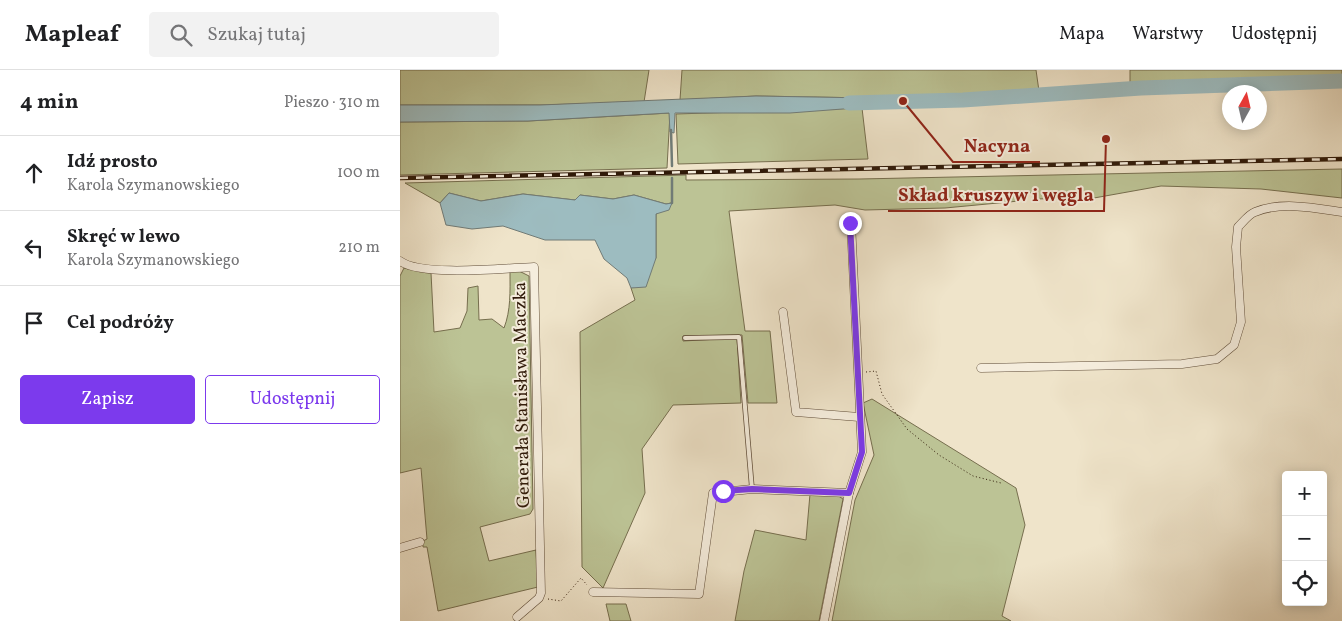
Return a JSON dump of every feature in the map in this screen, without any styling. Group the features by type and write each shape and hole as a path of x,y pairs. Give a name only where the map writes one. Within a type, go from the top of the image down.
{"street":[{"path":"981,368 1182,364 1217,359 1234,345 1242,322 1236,247 1238,227 1254,212 1277,207 1318,208 1342,212"},
{"path":"824,621 849,493 862,452 850,223"},
{"name":"Generała Stanisława Maczka","path":"400,261 404,264 423,268 534,267 541,594 539,598"},
{"path":"783,312 796,412 860,417"},
{"path":"593,592 698,594 713,493 752,489 849,493"},
{"path":"400,548 420,542"},
{"path":"517,618 539,598"}],"lane":[{"path":"685,338 739,336 752,489"}],"path":[{"path":"858,373 876,371 882,394 907,428 939,455 973,476 1000,483"},
{"path":"539,598 561,601 581,578 593,592"}],"green space":[{"path":"400,70 649,70 644,102 540,105 400,105"},
{"path":"682,70 1036,70 1039,91 869,98 756,96 680,100"},
{"path":"1130,70 1342,70 1342,77 1254,78 1130,85"},
{"path":"862,108 868,159 678,164 676,114"},
{"path":"670,113 667,168 400,175 400,122 528,121"},
{"path":"1342,169 1342,198 1261,189 1161,186 1094,198 1033,199 1034,193 1020,192 1019,201 945,208 865,210 835,205 729,211 745,331 770,331 777,403 748,403 742,335 683,336 683,341 737,338 741,403 673,405 642,449 645,493 603,588 582,567 580,332 635,300 631,288 634,287 656,258 656,214 671,203 666,204 634,195 613,199 580,195 575,200 523,194 481,201 449,193 440,203 405,183 686,175 686,180 859,179"},
{"path":"404,268 431,273 434,332 460,328 467,311 468,288 478,286 479,320 492,319 504,328 509,307 510,272 519,271 529,276 533,509 530,514 480,527 489,561 536,550 538,587 438,611 427,547 423,547 423,541 427,539 421,468 400,473 400,276"},
{"path":"872,399 1016,488 1025,525 1002,616 1011,621 832,621 855,500 874,455 863,403"},
{"path":"810,494 837,495 843,499 819,621 735,621 744,571 755,530 806,540"},
{"path":"606,604 626,604 631,621 610,621"}],"water":[{"path":"756,96 869,98 869,107 790,113 675,113 674,133 670,132 669,113 528,121 400,122 400,105 540,105"},
{"path":"449,193 481,201 523,194 575,200 580,195 613,199 634,195 666,204 672,203 669,210 656,214 656,258 646,287 631,288 627,278 604,259 595,240 545,240 503,226 472,229 446,225 440,203"}],"waterway":[{"path":"849,103 963,100 1141,88 1342,81"},
{"path":"671,130 672,166"},
{"path":"672,178 672,203"}],"railway":[{"path":"400,178 1342,159"}],"place":[{"name":"Nacyna","path":"903,101"},
{"name":"Skład kruszyw i węgla","path":"1106,139"}],"route":[{"path":"723,491 752,489 849,493 862,452 850,223"}]}
